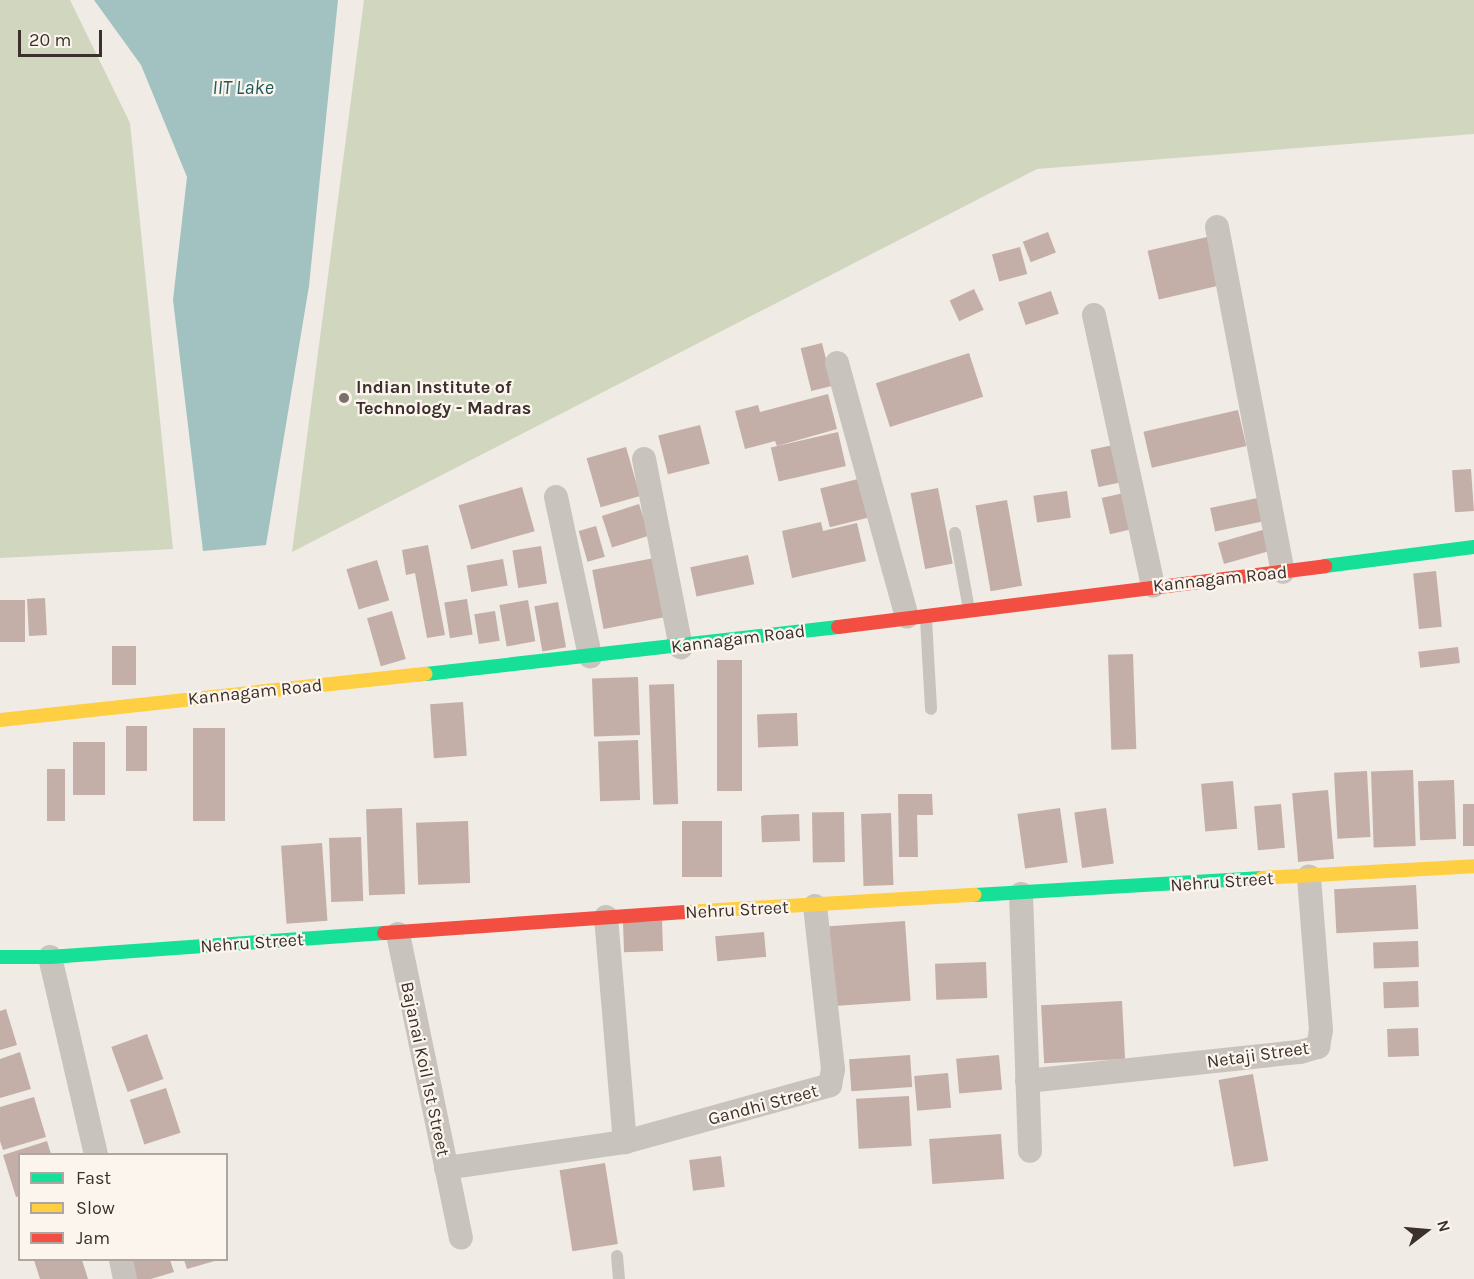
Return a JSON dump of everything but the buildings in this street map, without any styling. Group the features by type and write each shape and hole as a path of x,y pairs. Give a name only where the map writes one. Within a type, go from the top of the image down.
{"street":[{"path":"1217,227 1283,572"},
{"path":"1094,315 1153,586"},
{"path":"837,363 916,616"},
{"path":"644,459 681,647"},
{"path":"556,497 590,656"},
{"name":"Kannagam Road","path":"0,720 681,647 1474,547"},
{"name":"Nehru Street","path":"0,957 50,957 398,934 606,917 1474,866"},
{"name":"Netaji Street","path":"1027,1081 1300,1052 1318,1047 1321,1030 1310,876"},
{"path":"1021,894 1030,1151"},
{"name":"Gandhi Street","path":"625,1142 830,1085 833,1069 815,906"},
{"path":"606,917 625,1142"},
{"name":"Bajanai Koil 1st Street","path":"398,934 446,1168 625,1142"},
{"path":"50,957 96,1153"},
{"path":"446,1168 460,1238"},
{"path":"121,1261 125,1279"}],"lane":[{"path":"955,533 969,609"},
{"path":"916,616 932,709"},
{"path":"617,1256 619,1279"}],"green space":[{"path":"0,0 70,0 130,123 173,549 0,558"},
{"path":"364,0 1474,0 1474,134 1037,169 292,552"}],"water":[{"name":"IIT Lake","path":"94,0 338,0 309,286 266,545 203,551 173,300 187,177 141,65"}],"traffic: fast":[{"path":"1325,566 1474,547"},
{"path":"426,674 838,627"},
{"path":"975,895 1262,878"},
{"path":"0,957 50,957 384,933"}],"traffic: slow":[{"path":"0,720 426,674"},
{"path":"1262,878 1474,866"},
{"path":"685,912 975,895"}],"traffic: jam":[{"path":"838,627 1325,566"},
{"path":"384,933 685,912"}],"place":[{"name":"Indian Institute of Technology - Madras","path":"344,398"}]}
